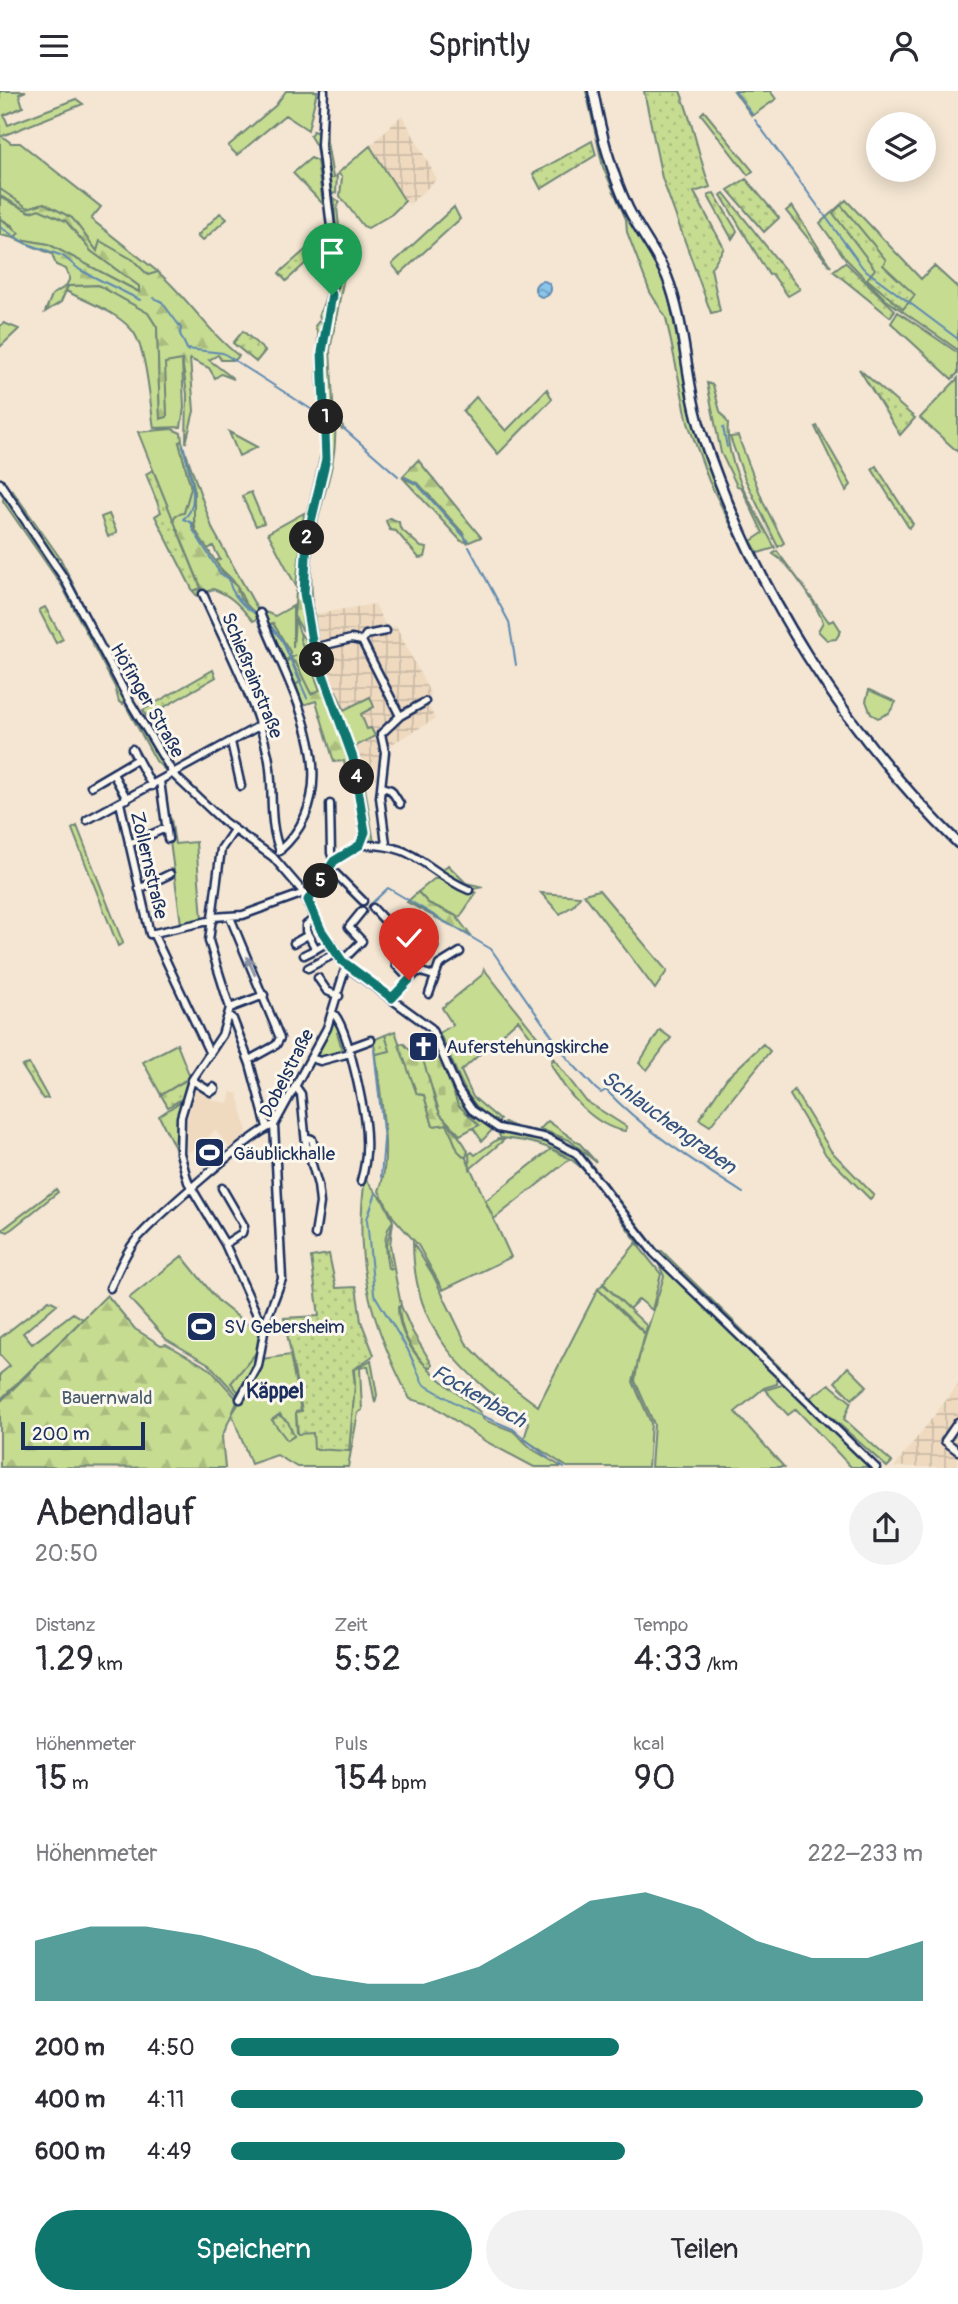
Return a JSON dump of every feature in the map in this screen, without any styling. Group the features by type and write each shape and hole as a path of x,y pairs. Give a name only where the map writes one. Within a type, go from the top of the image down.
{"main road":[{"path":"593,91 612,170 629,210 666,275 677,308 687,379 702,437 754,559 799,642 844,711 892,773 958,843"}],"street":[{"path":"324,91 321,145 335,268 322,352 326,459 304,570 306,611 313,647 353,758 365,832 360,845"},
{"name":"Höfinger Straße","path":"0,483 59,571 118,682 174,775 234,831 273,857 306,896 328,942 344,964 431,1028 468,1105 485,1121 510,1132 553,1140 582,1158 625,1220 654,1253 876,1468"},
{"name":"Schießrainstraße","path":"203,593 259,726 271,778 271,829 280,851"},
{"path":"260,615 304,720 312,773 311,800 303,825 273,857"},
{"path":"362,641 366,635 386,631"},
{"path":"313,647 351,639 362,641"},
{"path":"362,641 400,716"},
{"path":"386,844 380,797 385,752 381,734 400,716 425,702"},
{"path":"87,820 174,775 259,726"},
{"path":"230,742 241,786"},
{"path":"132,749 152,786"},
{"path":"91,786 137,759"},
{"path":"113,773 127,799"},
{"path":"160,781 167,839"},
{"path":"383,787 391,790 400,804"},
{"name":"Zollernstraße","path":"120,803 139,889 152,933 210,1054"},
{"path":"330,804 334,861"},
{"path":"129,844 166,828"},
{"path":"110,1288 136,1240 192,1189 270,1126 210,951 221,849 234,831"},
{"path":"152,933 254,912 306,896 334,861 360,845 386,844 410,853 442,876 469,890"},
{"path":"329,867 363,901"},
{"path":"139,889 170,874"},
{"path":"373,908 396,933 424,937 434,947"},
{"name":"Dobelstraße","path":"240,1399 258,1366 266,1321 282,1279 270,1126 296,1087 333,1013 339,996 344,964 362,941 349,927 362,911"},
{"path":"230,917 264,995 279,1042 249,1060"},
{"path":"316,918 306,925 316,949"},
{"path":"396,933 396,965 410,979"},
{"path":"294,943 308,935"},
{"path":"304,955 328,942"},
{"path":"429,994 434,976 443,961 460,952"},
{"path":"308,968 336,953"},
{"path":"392,998 421,970 434,976"},
{"path":"318,978 327,991 339,996"},
{"path":"264,995 229,1011 222,1035 192,1080 179,1135 184,1173 225,1244 258,1317 266,1321"},
{"path":"333,1013 349,1050 366,1136 361,1181"},
{"path":"311,1058 320,1061 372,1040"},
{"path":"192,1080 209,1091"},
{"path":"296,1087 301,1094 306,1137 312,1139 314,1147 308,1150 319,1194 314,1235"},
{"path":"222,1188 244,1230 225,1244"},
{"path":"958,1422 945,1440 958,1451"}],"shaded area":[{"path":"402,115 437,179 409,205 370,146"},
{"path":"375,604 388,631 396,626 431,695 426,700 435,719 383,749 383,766 361,773 354,746 375,736 371,728 368,729 361,713 374,707 370,697 344,710 327,677 314,614"},
{"path":"195,1090 215,1101 228,1103 231,1092 238,1094 247,1133 230,1148 215,1130 201,1145 187,1153 186,1126"},
{"path":"958,1385 958,1467 894,1467"}],"green space":[{"path":"0,91 26,91 19,94 23,107 4,115 8,125 76,99 83,104 2,136 11,143 20,143 101,207 91,219 158,272 148,276 133,260 100,242 97,251 72,218 44,203 28,208 0,189"},
{"path":"286,91 317,91 308,130 285,115 237,155 228,146 275,106"},
{"path":"586,91 589,91 598,139 615,188 667,288 695,430 748,560 709,481 688,423 666,318 650,292 627,232 626,219 603,167"},
{"path":"644,91 680,91 685,103 710,187 694,192 724,248 711,268 720,311 711,313 662,178"},
{"path":"734,91 770,91 776,99 752,116"},
{"path":"326,97 327,142 333,178 337,175 336,193 332,194 323,140"},
{"path":"704,111 753,171 748,175 701,114"},
{"path":"313,131 318,133 328,218 316,146 310,136"},
{"path":"592,141 596,155 541,189 533,174"},
{"path":"370,146 405,201 392,214 368,228 363,226 340,196 342,177 338,173"},
{"path":"311,158 317,161 323,204 293,173"},
{"path":"746,179 779,218 764,232 728,190"},
{"path":"0,189 28,208 44,203 72,218 97,251 100,241 133,260 148,275 158,272 239,356 235,360 221,360 218,355 209,360 234,379 221,374 215,378 209,368 190,359 194,411 186,443 187,394 182,360 165,363 167,417 160,419 157,327 148,313 98,285 68,286 61,302 45,312 52,295 66,286 70,278 66,269 56,265 52,254 25,243 25,240 48,244 139,292 139,286 91,251 66,221 39,209 30,212 0,196"},
{"path":"714,193 737,231 732,239 708,196"},
{"path":"724,193 800,289 788,296 772,274 769,275 721,195"},
{"path":"0,197 30,212 39,209 66,221 91,251 139,286 139,292 48,244 25,240 25,243 14,238 17,234 13,226 0,218"},
{"path":"334,198 340,202 337,207 344,277 330,350 334,418 343,426 342,429 335,425 334,454 312,551 312,590 318,642 314,636 308,598 307,558 329,455 324,366 338,273"},
{"path":"846,200 921,279 934,266 958,288 958,350 885,299 845,258 820,223"},
{"path":"841,205 886,260 883,265 915,295 903,309 867,279 875,269 833,213"},
{"path":"792,206 831,267 786,211"},
{"path":"454,207 460,219 400,274 392,264"},
{"path":"220,213 227,219 202,241 197,236"},
{"path":"0,218 19,233 14,238 0,235"},
{"path":"326,232 328,243 286,281 279,273"},
{"path":"330,233 334,266 326,316 320,318 330,274"},
{"path":"845,262 895,310 890,317 833,271"},
{"path":"98,285 148,313 157,327 160,419 167,416 164,362 182,360 184,408 181,427 154,428 141,348 131,329 109,312 66,291 68,286"},
{"path":"898,312 958,353 958,373 952,379 891,323"},
{"path":"319,321 324,324 319,373 325,458 305,536 300,589 302,536 322,448 317,376 318,334 315,326"},
{"path":"4,323 19,329 0,347 0,326"},
{"path":"243,331 265,351 256,362 233,343"},
{"path":"859,369 915,418 900,435"},
{"path":"958,378 958,452 920,418"},
{"path":"707,383 713,385 720,411 728,423 728,439 736,471 775,548 758,553 751,541 763,533 721,453"},
{"path":"547,389 552,399 498,454 463,411 476,397 506,431"},
{"path":"817,426 851,485 846,491 815,427"},
{"path":"172,429 181,433 182,441 179,442 191,488 184,513 176,515 173,520 138,432"},
{"path":"229,432 257,447 239,456"},
{"path":"738,436 764,504 784,543 778,547 745,479 730,437"},
{"path":"182,441 194,487 194,528 223,573 237,587 240,598 259,618 253,621 236,602 220,592 213,589 197,596 193,591 201,587 173,520 176,515 184,513 191,488 179,442"},
{"path":"186,453 213,530 258,610 256,613 215,561 220,559 213,546 208,549 197,535 194,495"},
{"path":"418,460 481,537 467,543 464,534 419,484 403,476"},
{"path":"876,466 913,524 909,528 872,469"},
{"path":"153,470 201,588 193,591 155,516 161,512 146,474"},
{"path":"402,477 418,485 464,534 467,542 461,541"},
{"path":"12,490 60,558 54,558 10,493"},
{"path":"251,492 264,523 256,526 242,496"},
{"path":"4,494 53,569 83,620 125,699 123,704 119,702 115,687 62,586 3,501"},
{"path":"304,513 296,586 268,533"},
{"path":"109,514 117,533 108,537 101,517"},
{"path":"390,518 399,522 400,528 421,547 427,548 425,557 419,558 396,531 390,530 386,521"},
{"path":"777,551 792,571 773,554"},
{"path":"61,560 105,648 58,564"},
{"path":"806,591 829,622 834,620 841,631 836,639 827,640 818,631 823,622"},
{"path":"296,592 301,595 303,631 294,616"},
{"path":"293,606 293,648 295,619 320,690 312,695 292,660 301,681 296,685 286,662 296,655 290,658 290,652 273,623 268,625 260,610 275,616"},
{"path":"45,607 63,639 56,643 39,610"},
{"path":"273,623 290,652 290,658 285,660 268,626"},
{"path":"301,634 312,650 353,775 347,776 344,761 334,762 316,701 303,705 296,685 301,681 291,659 296,663 311,694 320,690 300,639"},
{"path":"213,670 216,677 147,717 143,710"},
{"path":"869,690 896,702 889,713 878,718 871,714 866,701"},
{"path":"336,691 344,710 370,697 374,707 361,714 367,729 371,728 375,736 354,747 361,773 366,775 365,788 374,843 370,843 356,760 333,692"},
{"path":"126,706 129,706 166,771 156,761"},
{"path":"167,819 171,819 175,844 196,842 202,919 181,924"},
{"path":"77,826 123,943 118,946 72,829"},
{"path":"448,865 466,883 483,887 473,889 440,873"},
{"path":"434,879 444,879 476,893 460,917 428,903 418,892"},
{"path":"599,890 667,971 655,989 584,894"},
{"path":"418,892 428,903 456,916 471,936 407,902"},
{"path":"541,893 580,896 574,905 560,914"},
{"path":"484,969 543,1044 539,1047 518,1020 461,1071 473,1097 500,1120 498,1123 475,1105 461,1083 439,1033 453,1025 442,1008 482,975"},
{"path":"333,1021 340,1031 337,1033 343,1051 318,1058 317,1052"},
{"path":"660,1030 671,1038 647,1070 639,1063"},
{"path":"395,1031 417,1094 424,1095 433,1126 447,1124 457,1147 466,1158 511,1257 443,1290 418,1245 393,1217 379,1191 385,1161 385,1143 376,1054 389,1051 385,1035"},
{"path":"385,1035 390,1051 376,1054 373,1040"},
{"path":"403,1043 412,1052 419,1049 423,1056 438,1108 468,1151 466,1158 458,1151 447,1124 433,1126 424,1095 417,1094 399,1045"},
{"path":"177,1044 190,1077 161,1095 143,1062"},
{"path":"763,1044 770,1051 710,1126 699,1119 727,1078"},
{"path":"436,1046 462,1102 492,1130 482,1141 473,1128 479,1125 458,1105"},
{"path":"436,1046 458,1105 479,1125 460,1135 440,1114 423,1060"},
{"path":"553,1058 586,1101 627,1127 625,1131 602,1123 581,1106 551,1064"},
{"path":"29,1064 48,1098 43,1099 22,1066"},
{"path":"190,1078 183,1098 168,1107 161,1095"},
{"path":"794,1090 831,1151 874,1195 870,1199 826,1155 790,1095"},
{"path":"183,1100 177,1127 177,1152 159,1116"},
{"path":"548,1121 580,1144 596,1162 569,1140 540,1129"},
{"path":"505,1122 516,1128 550,1133 580,1150 656,1248 637,1231 577,1152 551,1138 501,1126"},
{"path":"502,1132 546,1140 575,1155 650,1252 640,1245 598,1187 571,1159 553,1149 530,1142 501,1138 499,1135"},
{"path":"498,1139 504,1140 470,1169 469,1154 472,1152 475,1155"},
{"path":"551,1149 570,1159 494,1219 485,1201"},
{"path":"365,1178 385,1204 393,1221 386,1237 385,1250 388,1268 394,1269 401,1305 398,1307 400,1324 415,1354 439,1379 480,1412 484,1420 513,1431 532,1449 562,1467 534,1467 485,1441 432,1405 410,1399 385,1345 368,1293 361,1238"},
{"path":"56,1189 58,1192 8,1232 2,1230"},
{"path":"393,1222 390,1245 394,1268 391,1269 386,1246"},
{"path":"413,1243 433,1275 466,1343 498,1376 538,1406 598,1289 645,1334 633,1382 651,1423 648,1467 567,1467 524,1439 529,1423 464,1368 433,1326 422,1302"},
{"path":"636,1243 661,1274 652,1310 639,1299 629,1309 603,1283"},
{"path":"659,1251 806,1393 803,1394 658,1254"},
{"path":"329,1254 336,1288 356,1287 361,1321 374,1355 353,1370 355,1384 349,1451 314,1449 313,1433 298,1434 296,1412 302,1411 284,1318 319,1316 311,1257"},
{"name":"SV Gebersheim","path":"182,1256 219,1302 261,1335 258,1363 239,1397 209,1364 166,1339 129,1298"},
{"path":"656,1258 778,1377 777,1384 764,1388 735,1412 784,1467 651,1467 654,1424 635,1381 638,1360 664,1276"},
{"path":"603,1284 647,1326 645,1333 598,1289"},
{"name":"Bauernwald","path":"107,1295 135,1329 210,1369 238,1400 222,1437 225,1468 0,1467 0,1402"},
{"path":"49,1300 57,1304 23,1333 32,1344 73,1313 83,1319 0,1400 0,1374 10,1366 0,1355 0,1338"},
{"path":"401,1306 432,1364 431,1367 426,1366 407,1339 401,1324"},
{"path":"255,1354 254,1368 240,1394 231,1383"},
{"path":"290,1355 301,1411 296,1412 297,1433 313,1433 349,1451 354,1370 371,1360 377,1395 375,1403 368,1366 360,1368 362,1410 358,1413 348,1467 297,1467 277,1455 251,1464 232,1414 250,1386 262,1359","holes":["280,1414 294,1436 288,1440 272,1420"]},
{"path":"848,1367 867,1386 852,1399 835,1382"},
{"path":"785,1384 873,1467 851,1467 796,1409 788,1415 765,1390"},
{"path":"829,1384 851,1402 844,1419 892,1462 887,1467 810,1398"},
{"path":"279,1415 288,1422 294,1436 287,1440 272,1420"}],"water":[{"path":"540,281 546,281 551,289 549,295 540,297 535,292 535,286"}],"waterway":[{"path":"735,91 752,114"},
{"path":"755,120 863,268 958,339"},
{"name":"Fockenbach","path":"0,227 25,243 63,256 80,270 140,300"},
{"name":"Fockenbach","path":"154,298 162,302 181,328 180,334 188,351"},
{"path":"187,349 223,353 317,413"},
{"path":"723,427 727,447"},
{"path":"343,428 398,476"},
{"name":"Fockenbach","path":"183,444 193,494 189,513 183,519 192,523 192,528 221,575 229,578 239,600 258,614"},
{"path":"405,477 418,485 468,541"},
{"path":"469,547 509,622 516,665"},
{"name":"Fockenbach","path":"263,617 282,640 307,698"},
{"name":"Schlauchengraben","path":"372,903 388,888 491,949 568,1059 596,1089 601,1093 606,1090 654,1133 743,1193"},
{"name":"Fockenbach","path":"374,1050 384,1140 381,1177"},
{"name":"Fockenbach","path":"376,1193 367,1219 374,1294 408,1350 423,1384 466,1409 513,1429 548,1458"},
{"name":"Fockenbach","path":"560,1465 564,1468"}],"place":[{"name":"Auferstehungskirche","path":"423,1046"},
{"name":"Gäublickhalle","path":"210,1153"},
{"name":"SV Gebersheim","path":"201,1326"}],"district":[{"name":"Käppel","path":"275,1391"}],"route":[{"path":"332,295 324,336 321,374 328,441 325,471 307,538 304,593 313,647 353,758 365,832 360,845 334,861 308,900 321,930 338,957 351,970 392,998 409,980"}]}
